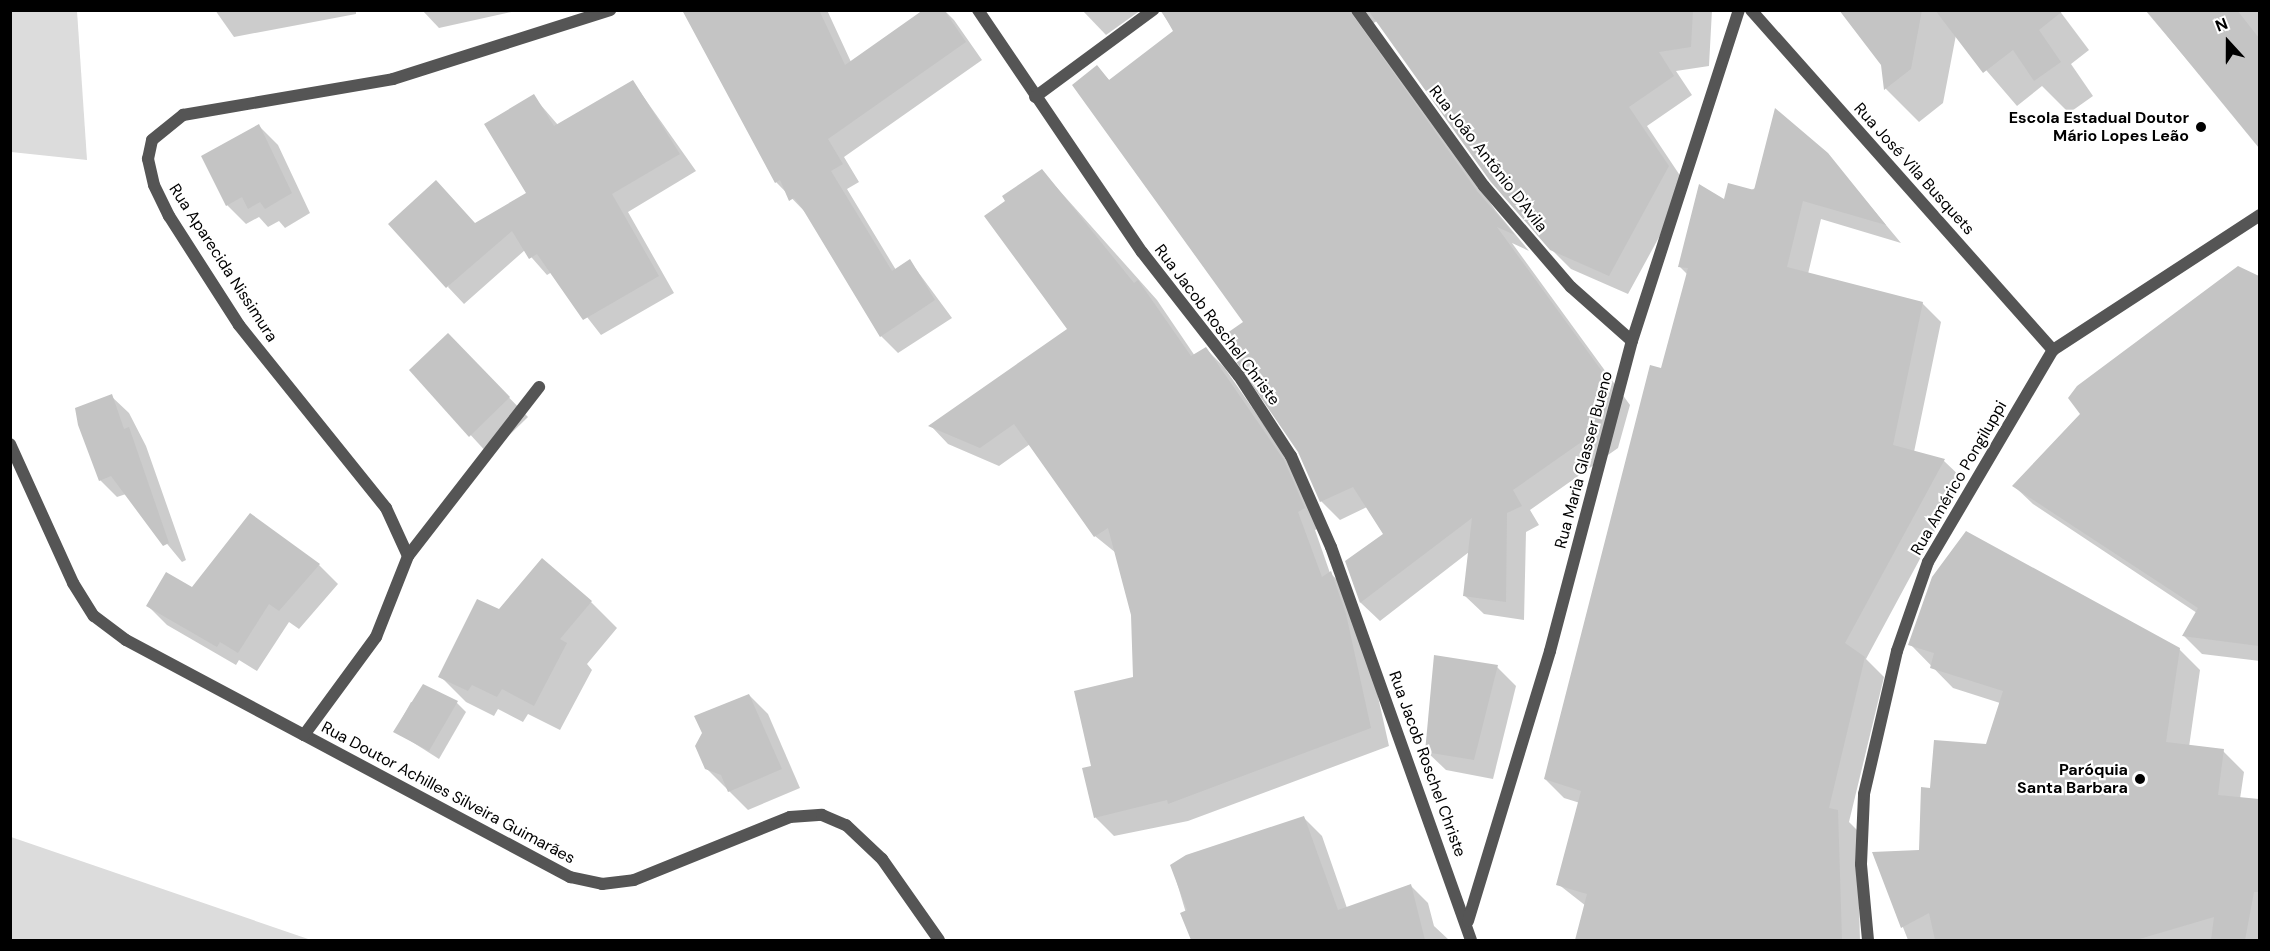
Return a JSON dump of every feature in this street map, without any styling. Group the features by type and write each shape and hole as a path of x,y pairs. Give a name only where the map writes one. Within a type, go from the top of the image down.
{"street":[{"name":"Rua Aparecida Nissimura","path":"408,556 386,508 239,325 169,216 153,185 148,159 152,140 183,115 393,78 610,10"},
{"name":"Rua Jacob Roschel Christe","path":"978,10 1035,97 1291,456 1331,547 1468,921"},
{"path":"1035,97 1153,10"},
{"name":"Rua João Antônio D'Avila","path":"1357,10 1484,186 1571,287 1632,341"},
{"name":"Rua Maria Glasser Bueno","path":"1468,921 1550,651 1632,341 1739,10"},
{"name":"Rua José Vila Busquets","path":"1751,10 2053,350"},
{"name":"Rua Américo Pongiluppi","path":"1868,940 1861,864 1864,794 1897,651 1928,562 2053,350 2259,215"},
{"path":"303,735 376,637 408,556 539,387"},
{"name":"Rua Doutor Achilles Silveira Guimarães","path":"10,444 73,583 94,616 126,640 570,878 602,884 634,880 790,817 822,815 846,825 882,859 939,940"},
{"path":"1468,921 1471,940"}],"shaded area":[{"path":"11,10 77,11 87,160 11,152"},
{"path":"11,837 311,940 11,940"}],"building":[{"path":"682,10 819,10 845,65 923,10 944,10 966,42 828,139 843,164 831,171 892,271 910,259 935,300 880,337 802,208 794,198 789,201 780,180 775,183"},
{"path":"1161,10 1349,10 1477,191 1515,235 1497,227 1612,385 1600,429 1513,490 1522,506 1507,513 1506,602 1463,596 1472,518 1360,603 1345,561 1383,534 1353,487 1320,502 1298,452 1220,338 1243,322 1072,85 1097,65 1109,80 1173,31"},
{"path":"1368,10 1693,10 1691,47 1659,52 1674,76 1629,107 1669,166 1609,276 1550,250 1490,181"},
{"path":"1839,10 1922,10 1911,69 1884,90 1881,65"},
{"path":"1935,10 2064,10 2039,30 2061,62 2034,81 2013,50 1983,73"},
{"path":"2146,10 2237,10 2259,38 2259,148"},
{"path":"633,80 680,154 612,194 659,276 583,320 537,254 529,259 512,231 446,288 388,224 436,180 475,223 526,193 484,124 534,94 554,126"},
{"path":"1775,108 1828,153 1886,225 1803,201 1787,267 1923,302 1893,445 1945,459 1845,643 1865,657 1829,808 1838,810 1842,940 1575,940 1587,894 1556,885 1581,791 1544,779 1650,365 1661,368 1688,268 1678,267 1699,184 1724,199 1728,183 1754,190"},
{"path":"259,124 292,193 265,209 260,202 248,209 242,197 226,206 201,156"},
{"path":"1042,169 1134,283 1138,280 1191,356 1206,347 1284,460 1305,508 1298,512 1322,577 1331,571 1346,614 1371,728 1168,804 1167,800 1094,818 1082,768 1091,766 1074,691 1133,677 1131,615 1108,528 1094,537 1014,424 980,448 928,426 1067,329 984,216 1005,201 1002,196"},
{"path":"2238,266 2259,276 2259,646 2182,636 2198,608 2012,486 2080,414 2068,398 2077,386"},
{"path":"448,333 510,397 469,437 409,370"},
{"path":"112,394 124,429 129,427 169,543 163,546 111,476 99,481 78,425 75,408"},
{"path":"250,513 320,564 279,611 269,604 238,653 220,642 217,647 146,606 166,572 192,587"},
{"path":"1966,531 2180,648 2166,742 2224,749 2218,795 2259,799 2259,892 2254,892 2245,940 2211,940 2214,917 2136,940 1935,940 1929,913 1901,928 1872,852 1919,850 1921,787 1930,788 1934,740 1986,744 2003,691 1930,668 1934,653 1908,645 1932,577"},
{"path":"542,558 592,601 560,639 567,643 534,706 502,689 497,697 472,685 468,691 438,677 477,599 499,609"},
{"path":"1434,655 1498,665 1474,760 1425,752"},
{"path":"423,684 458,701 429,751 393,732"},
{"path":"749,694 782,769 728,792 721,775 705,769 695,746 702,733 694,716"},
{"path":"1304,816 1338,910 1411,884 1425,940 1191,940 1180,913 1187,910 1170,865 1186,855"}],"place":[{"name":"Escola Estadual Doutor Mário Lopes Leão","path":"2201,127"},
{"name":"Paróquia Santa Barbara","path":"2140,779"}]}
